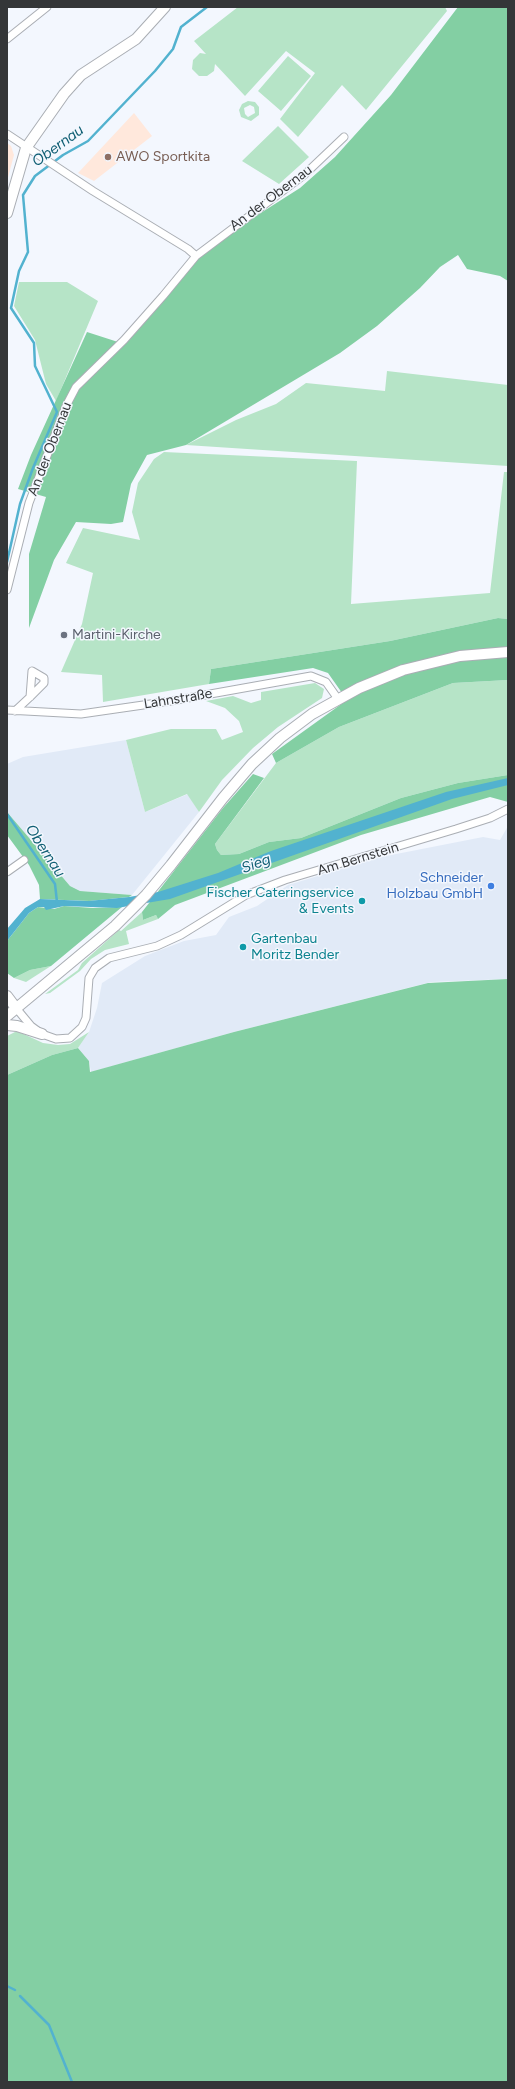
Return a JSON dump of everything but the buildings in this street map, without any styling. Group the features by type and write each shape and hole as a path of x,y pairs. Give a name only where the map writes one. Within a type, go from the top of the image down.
{"main road":[{"path":"7,213 26,148 43,121 73,83 92,67 136,38 165,7"},
{"path":"7,1016 115,926 146,895 252,764 280,738 306,718 338,699 382,677 424,664 460,656 508,652"},
{"name":"Am Bernstein","path":"7,996 16,1008"},
{"path":"7,1026 17,1026 42,1034"}],"street":[{"path":"7,39 47,7"},
{"path":"7,134 26,148 188,249 196,256"},
{"name":"An der Obernau","path":"7,590 29,503 66,406 76,388 124,340 196,256 304,175 344,137"},
{"name":"Lahnstraße","path":"7,710 81,714 171,701 311,676 326,682 338,699"},
{"path":"15,711 30,697"},
{"name":"Am Bernstein","path":"16,1008 31,1026 42,1034 56,1039 70,1038 82,1027 88,1009 88,978 95,968 108,958 157,946 201,923 246,895 285,880 456,829 490,818 508,809"},
{"path":"7,872 24,860"}],"shaded area":[{"name":"AWO Sportkita","path":"134,113 152,136 94,181 78,173"},
{"path":"7,143 11,146 14,155 7,181"},
{"path":"126,740 145,812 188,794 199,812 132,895 80,891 70,886 7,812 7,764 23,757"},
{"path":"508,826 508,979 431,982 234,1032 91,1072 89,1061 78,1048 89,1032 97,1008 102,983 145,956 184,941 216,935 229,917 257,906 288,885 381,857 483,837 500,840"}],"green space":[{"path":"238,7 445,7 447,11 366,110 342,85 298,137 280,119 315,73 286,51 245,96 215,64 214,71 207,76 199,76 192,69 193,60 200,53 206,54 194,41"},
{"path":"458,7 508,7 508,281 500,276 467,269 458,255 440,267 420,288 377,326 340,353 186,445 147,455 131,484 123,522 111,524 76,522 54,560 29,628 29,554 46,497 18,489 31,455 87,332 118,342 195,259 256,216 300,188 335,157 391,95"},
{"path":"288,56 311,76 281,111 258,91"},
{"path":"248,101 255,102 259,107 259,115 251,121 241,117 239,110 242,104","holes":["250,105 254,107 255,113 248,117 245,114 244,108"]},
{"path":"278,126 309,157 279,184 242,161"},
{"path":"19,282 67,282 98,301 56,401 46,384 35,340 14,306"},
{"path":"387,371 508,385 508,466 186,445 236,420 276,404 306,383 385,391"},
{"path":"164,452 357,461 351,604 490,593 504,472 508,472 508,619 498,618 390,641 211,669 209,684 103,702 102,675 61,672 82,624 93,573 66,563 83,528 140,540 132,512 138,483 154,459"},
{"path":"498,618 508,619 508,680 453,683 339,727 276,763 272,754 347,700 328,673 313,668 209,684 211,669 390,641"},
{"path":"508,680 508,775 458,783 401,798 301,838 269,842 239,854 221,855 217,850 215,844 276,763 339,727 453,683"},
{"path":"315,683 324,689 322,698 278,727 253,748 222,780 199,812 187,794 145,812 126,740 171,729 216,729 222,740 243,732 239,721 225,708 206,701 233,696 251,703 261,700 261,692"},
{"path":"253,774 264,778 215,844 221,855 239,854 269,842 301,838 401,798 458,783 508,775 508,802 490,797 361,835 175,905 158,919 156,915 143,920 142,912 223,808"},
{"path":"7,812 70,886 80,891 132,895 129,897 89,901 40,899 39,885 29,865 7,835"},
{"path":"64,906 93,908 122,907 51,966 30,970 14,978 7,973 7,941 29,913 38,907 54,909"},
{"path":"142,912 143,920 156,915 158,919 126,931 129,944 105,950 91,959 80,971 50,993 45,994 78,970 82,963"},
{"path":"51,966 26,982 14,978 30,970"},
{"path":"508,979 508,2082 7,2082 7,1075 52,1055 78,1048 89,1061 90,1072 234,1032 428,983"},
{"path":"17,1031 43,1043 58,1045 70,1044 89,1032 78,1048 52,1055 7,1075 7,1036"}],"water":[{"name":"Sieg","path":"508,778 508,785 452,799 170,899 117,908 64,906 46,910 44,907 38,907 29,913 7,941 7,929 25,908 40,899 88,901 129,897 158,892 218,873 271,851 446,792"}],"waterway":[{"name":"Obernau","path":"7,562 20,504 33,468 57,412 35,366 34,343 11,308 19,271 28,252 23,195 35,176 63,155 88,141 155,71 173,49 181,27 207,7"},
{"name":"Obernau","path":"7,814 55,884 57,902"},
{"path":"7,1986 15,1990"},
{"path":"20,1996 49,2025 72,2082"}],"place":[{"name":"AWO Sportkita","path":"108,157"},
{"name":"Martini-Kirche","path":"64,635"},
{"name":"Schneider Holzbau GmbH","path":"491,886"},
{"name":"Fischer Cateringservice & Events","path":"362,901"},
{"name":"Gartenbau Moritz Bender","path":"243,947"}]}
